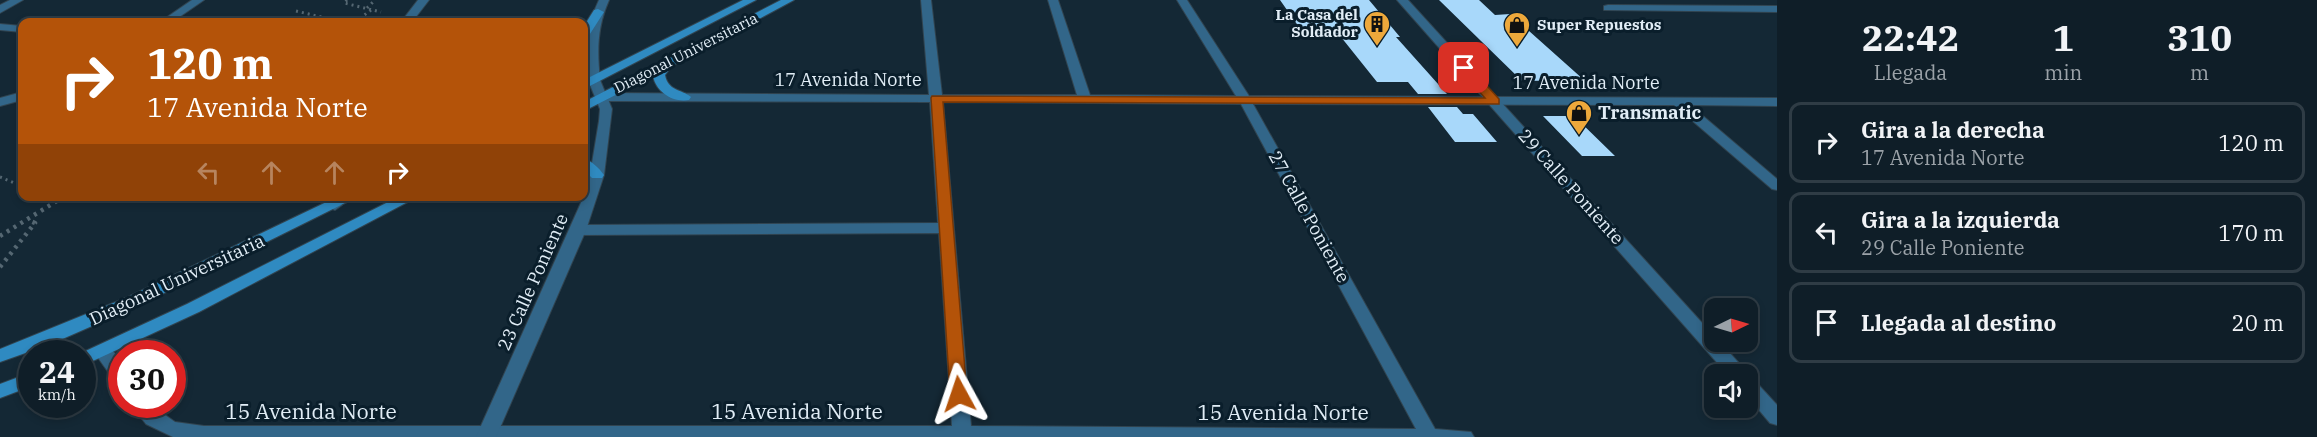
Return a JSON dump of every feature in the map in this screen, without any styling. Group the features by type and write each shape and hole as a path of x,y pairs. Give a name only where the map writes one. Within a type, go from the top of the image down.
{"main road":[{"name":"Diagonal Universitaria","path":"589,82 751,0"},
{"name":"Diagonal Universitaria","path":"588,105 789,0"},
{"path":"588,28 598,12"},
{"path":"668,63 660,75 660,83 667,90 685,97"},
{"path":"588,167 597,175"},
{"name":"Diagonal Universitaria","path":"0,356 59,336 134,302 328,201"},
{"name":"Diagonal Universitaria","path":"96,355 402,201"},
{"path":"0,391 18,384"}],"street":[{"path":"0,10 18,0"},
{"path":"171,18 199,0"},
{"path":"409,18 424,0"},
{"name":"23 Calle Poniente","path":"487,436 578,230 597,175 606,109 602,97 589,82 591,37 604,0"},
{"path":"926,0 963,436"},
{"path":"1053,0 1084,99"},
{"name":"27 Calle Poniente","path":"1182,0 1245,100 1430,437"},
{"name":"29 Calle Poniente","path":"1402,0 1729,364"},
{"path":"1744,0 1757,9"},
{"path":"1608,8 1777,9"},
{"path":"0,27 18,29"},
{"path":"0,102 18,97"},
{"name":"17 Avenida Norte","path":"602,97 1777,102"},
{"path":"1677,102 1777,186"},
{"path":"578,230 946,228"},
{"path":"103,352 108,359"},
{"path":"1758,396 1777,418"},
{"name":"15 Avenida Norte","path":"151,418 165,428 182,434 1464,437"}],"path":[{"path":"346,0 344,3 381,12"},
{"path":"359,18 375,0"},
{"path":"296,11 325,18"},
{"path":"0,177 18,184"},
{"path":"0,236 58,201"},
{"path":"0,267 36,223 27,219"}],"building":[{"path":"1280,0 1369,0 1400,37 1396,37 1447,94 1418,94 1408,82 1377,82 1341,37 1306,37"},
{"name":"Super Repuestos","path":"1439,0 1479,0 1495,15 1510,14 1584,80 1522,81"},
{"path":"1428,107 1457,107 1463,114 1473,114 1497,142 1455,142"},
{"name":"Transmatic","path":"1543,116 1574,116 1615,156 1582,156"}],"place":[{"name":"La Casa del Soldador","path":"1377,47"},
{"name":"Super Repuestos","path":"1517,48"},
{"name":"Transmatic","path":"1579,136"}],"route":[{"path":"959,394 936,98 1495,101 1464,68"}]}
